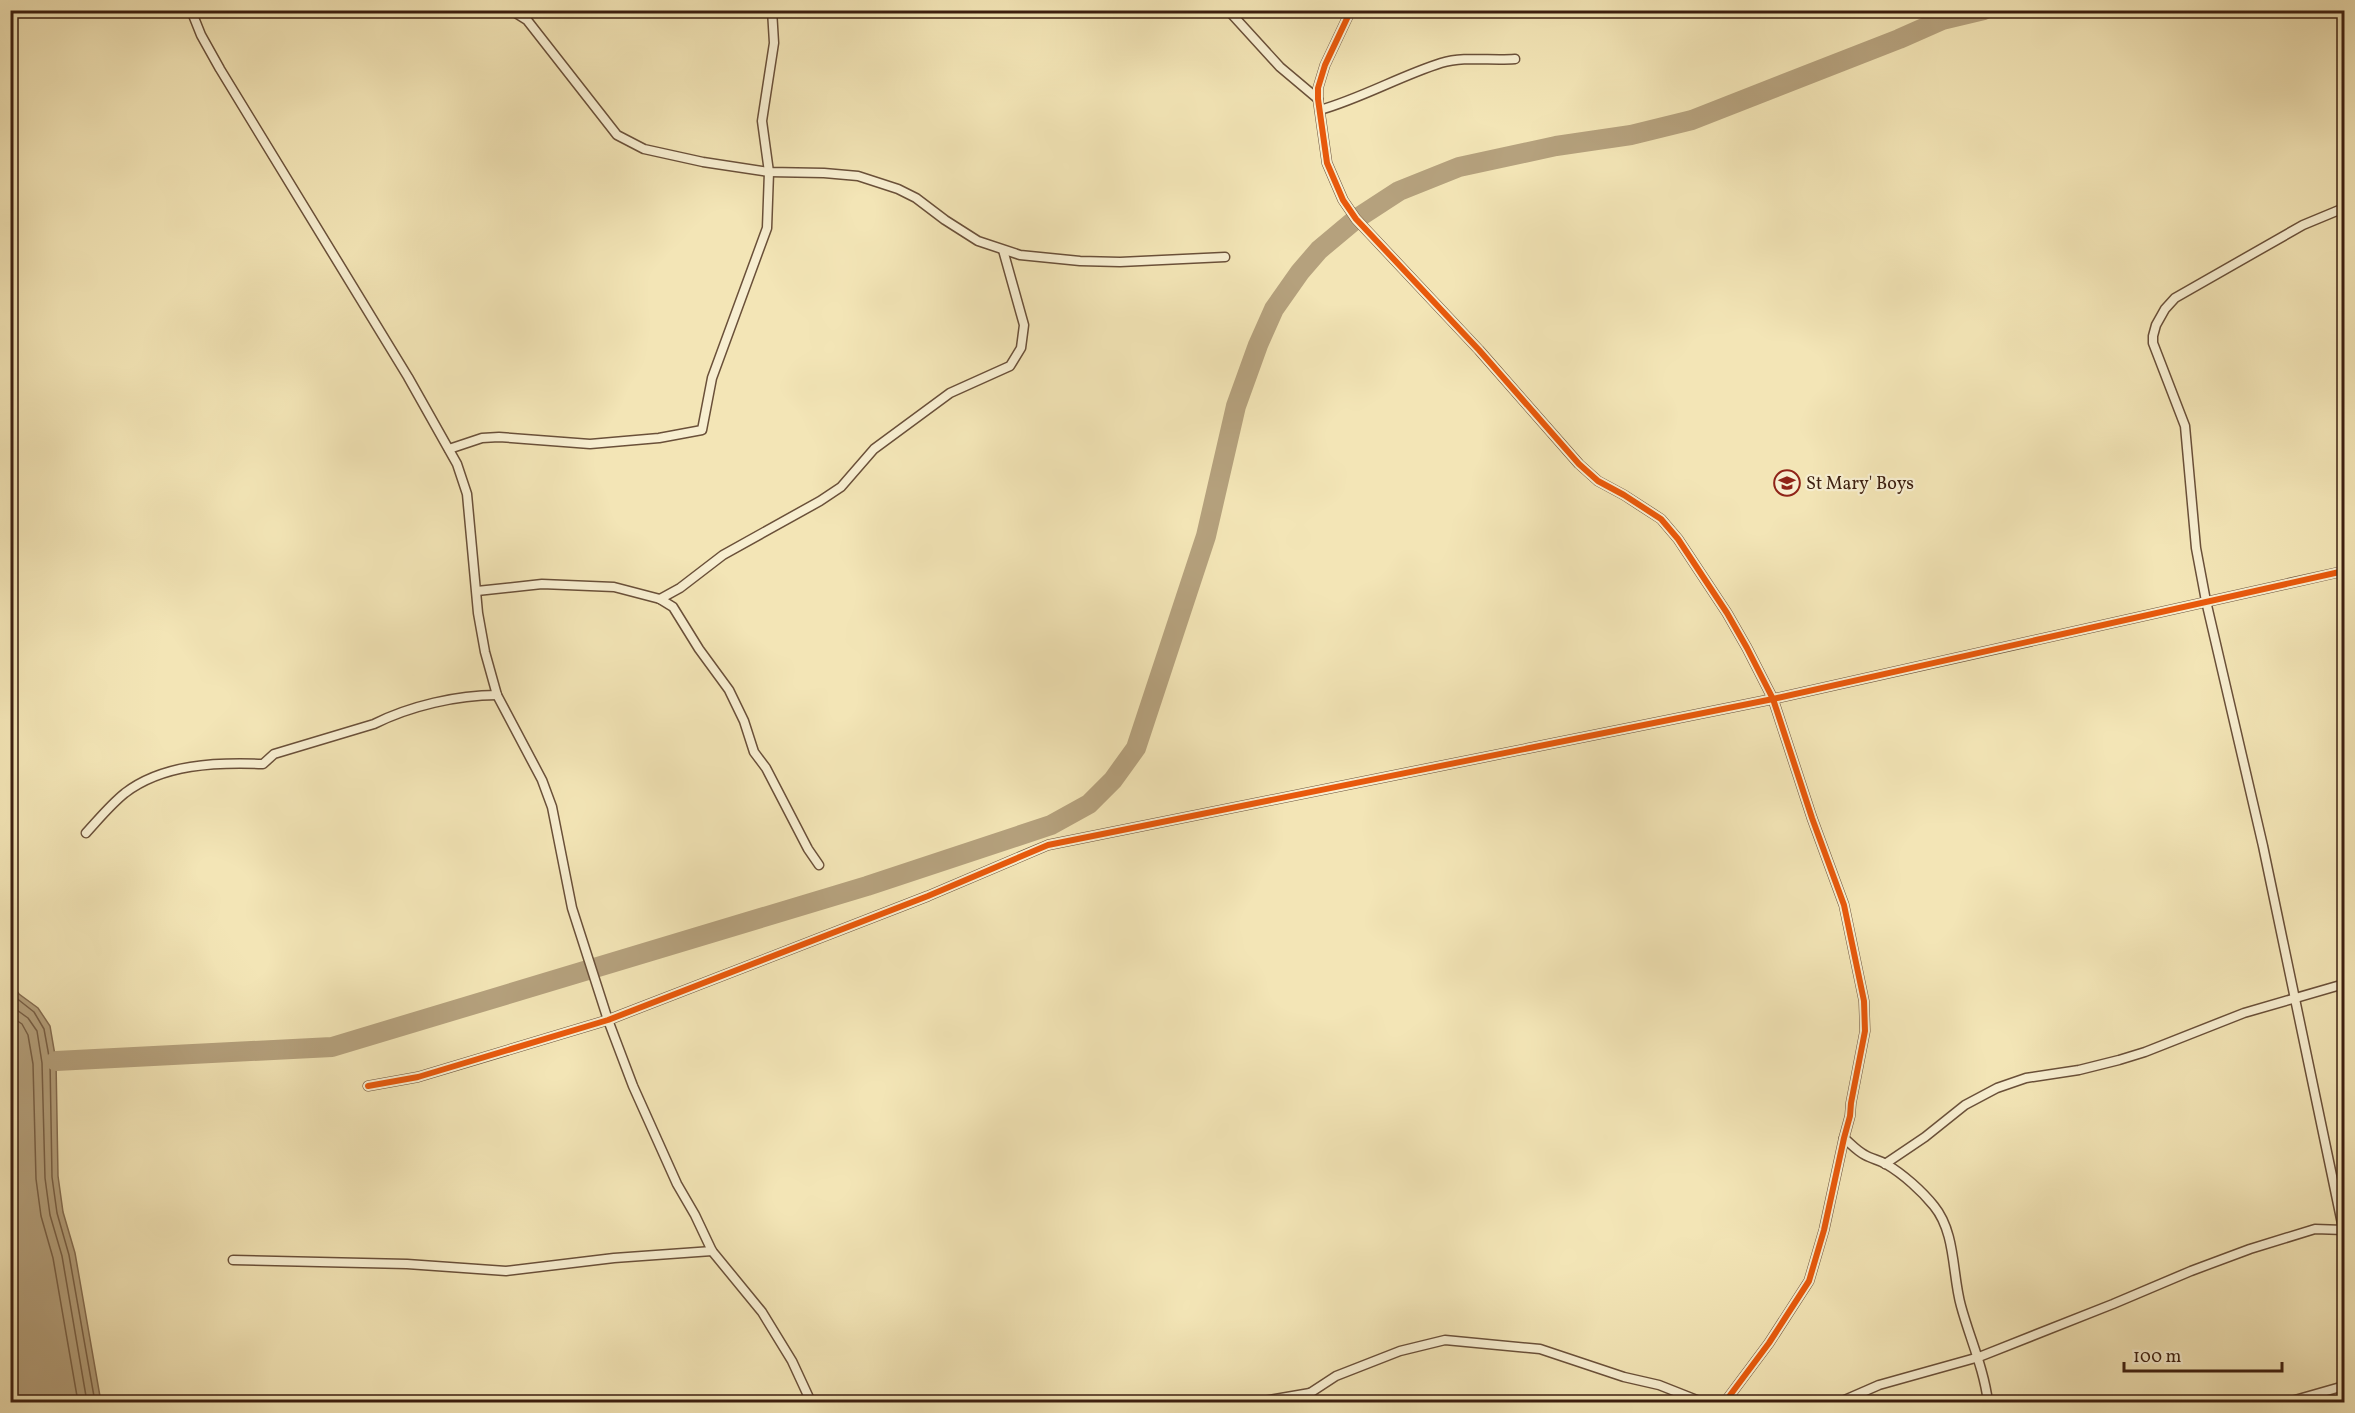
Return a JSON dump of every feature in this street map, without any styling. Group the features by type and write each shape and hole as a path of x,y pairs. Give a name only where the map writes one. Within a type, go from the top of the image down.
{"street":[{"path":"191,10 201,35 220,69 408,377 461,473 467,494 485,652 497,695 542,780 552,807 572,908 608,1020 633,1086 677,1184 712,1251 762,1312 792,1361 811,1402"},
{"path":"514,12 536,10"},
{"path":"448,449 482,438 498,437 590,444 659,438 702,430 712,378 767,228 769,172 762,122 774,43 772,10"},
{"path":"1228,10 1281,67 1318,99"},
{"path":"1351,10 1325,65 1318,88 1327,163 1343,200 1356,219 1479,350 1580,464 1598,482 1624,495 1661,519 1677,539 1727,613 1773,699 1812,818 1844,905 1864,1001 1865,1031 1850,1116 1824,1230 1809,1281 1781,1327 1725,1402"},
{"path":"514,12 527,20 617,135 644,149 703,162 769,172 858,176 898,189 932,209 965,234 1020,255 1080,261 1225,257"},
{"path":"1320,110 1342,104 1442,63 1466,58 1493,61 1515,59"},
{"path":"1840,1402 1879,1385 1979,1357 2250,1249 2314,1229 2344,1232 2263,846 2206,601 2196,548 2185,426 2153,344 2153,336 2165,309 2175,298 2303,225 2344,208"},
{"path":"660,599 680,588 723,555 841,487 874,449 950,393 1010,366 1021,348 1023,325 1003,250"},
{"path":"368,1086 418,1077 608,1020 928,896 1048,845 1773,699 2344,571"},
{"path":"477,591 507,586 552,584 614,588 660,599 673,607 699,649 729,690 744,721 754,752 766,768 819,865"},
{"path":"86,834 124,794 173,769 263,764 274,754 374,724 389,716 464,697 497,695"},
{"path":"1885,1164 1925,1137 1965,1105 1997,1088 2026,1078 2079,1070 2145,1052 2244,1012 2344,984"},
{"path":"1844,1138 1863,1154 1885,1164 1925,1196 1944,1221 1960,1304 1979,1357 1988,1402"},
{"path":"2335,1187 2344,1182"},
{"path":"233,1260 407,1264 506,1271 614,1258 712,1251"},
{"path":"1258,1402 1310,1393 1346,1371 1400,1351 1445,1341 1540,1349 1624,1377 1659,1385 1702,1402"},
{"path":"2288,1402 2344,1386"},
{"path":"1306,1402 1310,1393"}],"water":[{"path":"10,829 17,886 11,983 19,994 38,1008 50,1026 56,1061 58,1176 63,1212 75,1253 101,1402 11,1402"}],"waterway":[{"path":"56,1061 332,1047 867,886 1051,825 1089,804 1113,780 1136,748 1206,536 1236,406 1258,345 1274,309 1319,250 1356,219 1399,191 1459,167 1556,146 1631,135 1692,120 1942,20 1984,10"}],"cycle path":[{"path":"1351,10 1325,65 1318,88 1327,163 1343,200 1356,219 1479,350 1579,464 1598,481 1661,519 1678,539 1727,613 1773,699 1812,818 1844,905 1864,1001 1865,1031 1850,1116 1824,1230 1809,1281 1769,1343 1725,1402"},
{"path":"368,1086 418,1077 608,1020 928,896 1048,845 1773,699 2344,571"}],"place":[{"name":"St Mary' Boys","path":"1787,483"}]}
